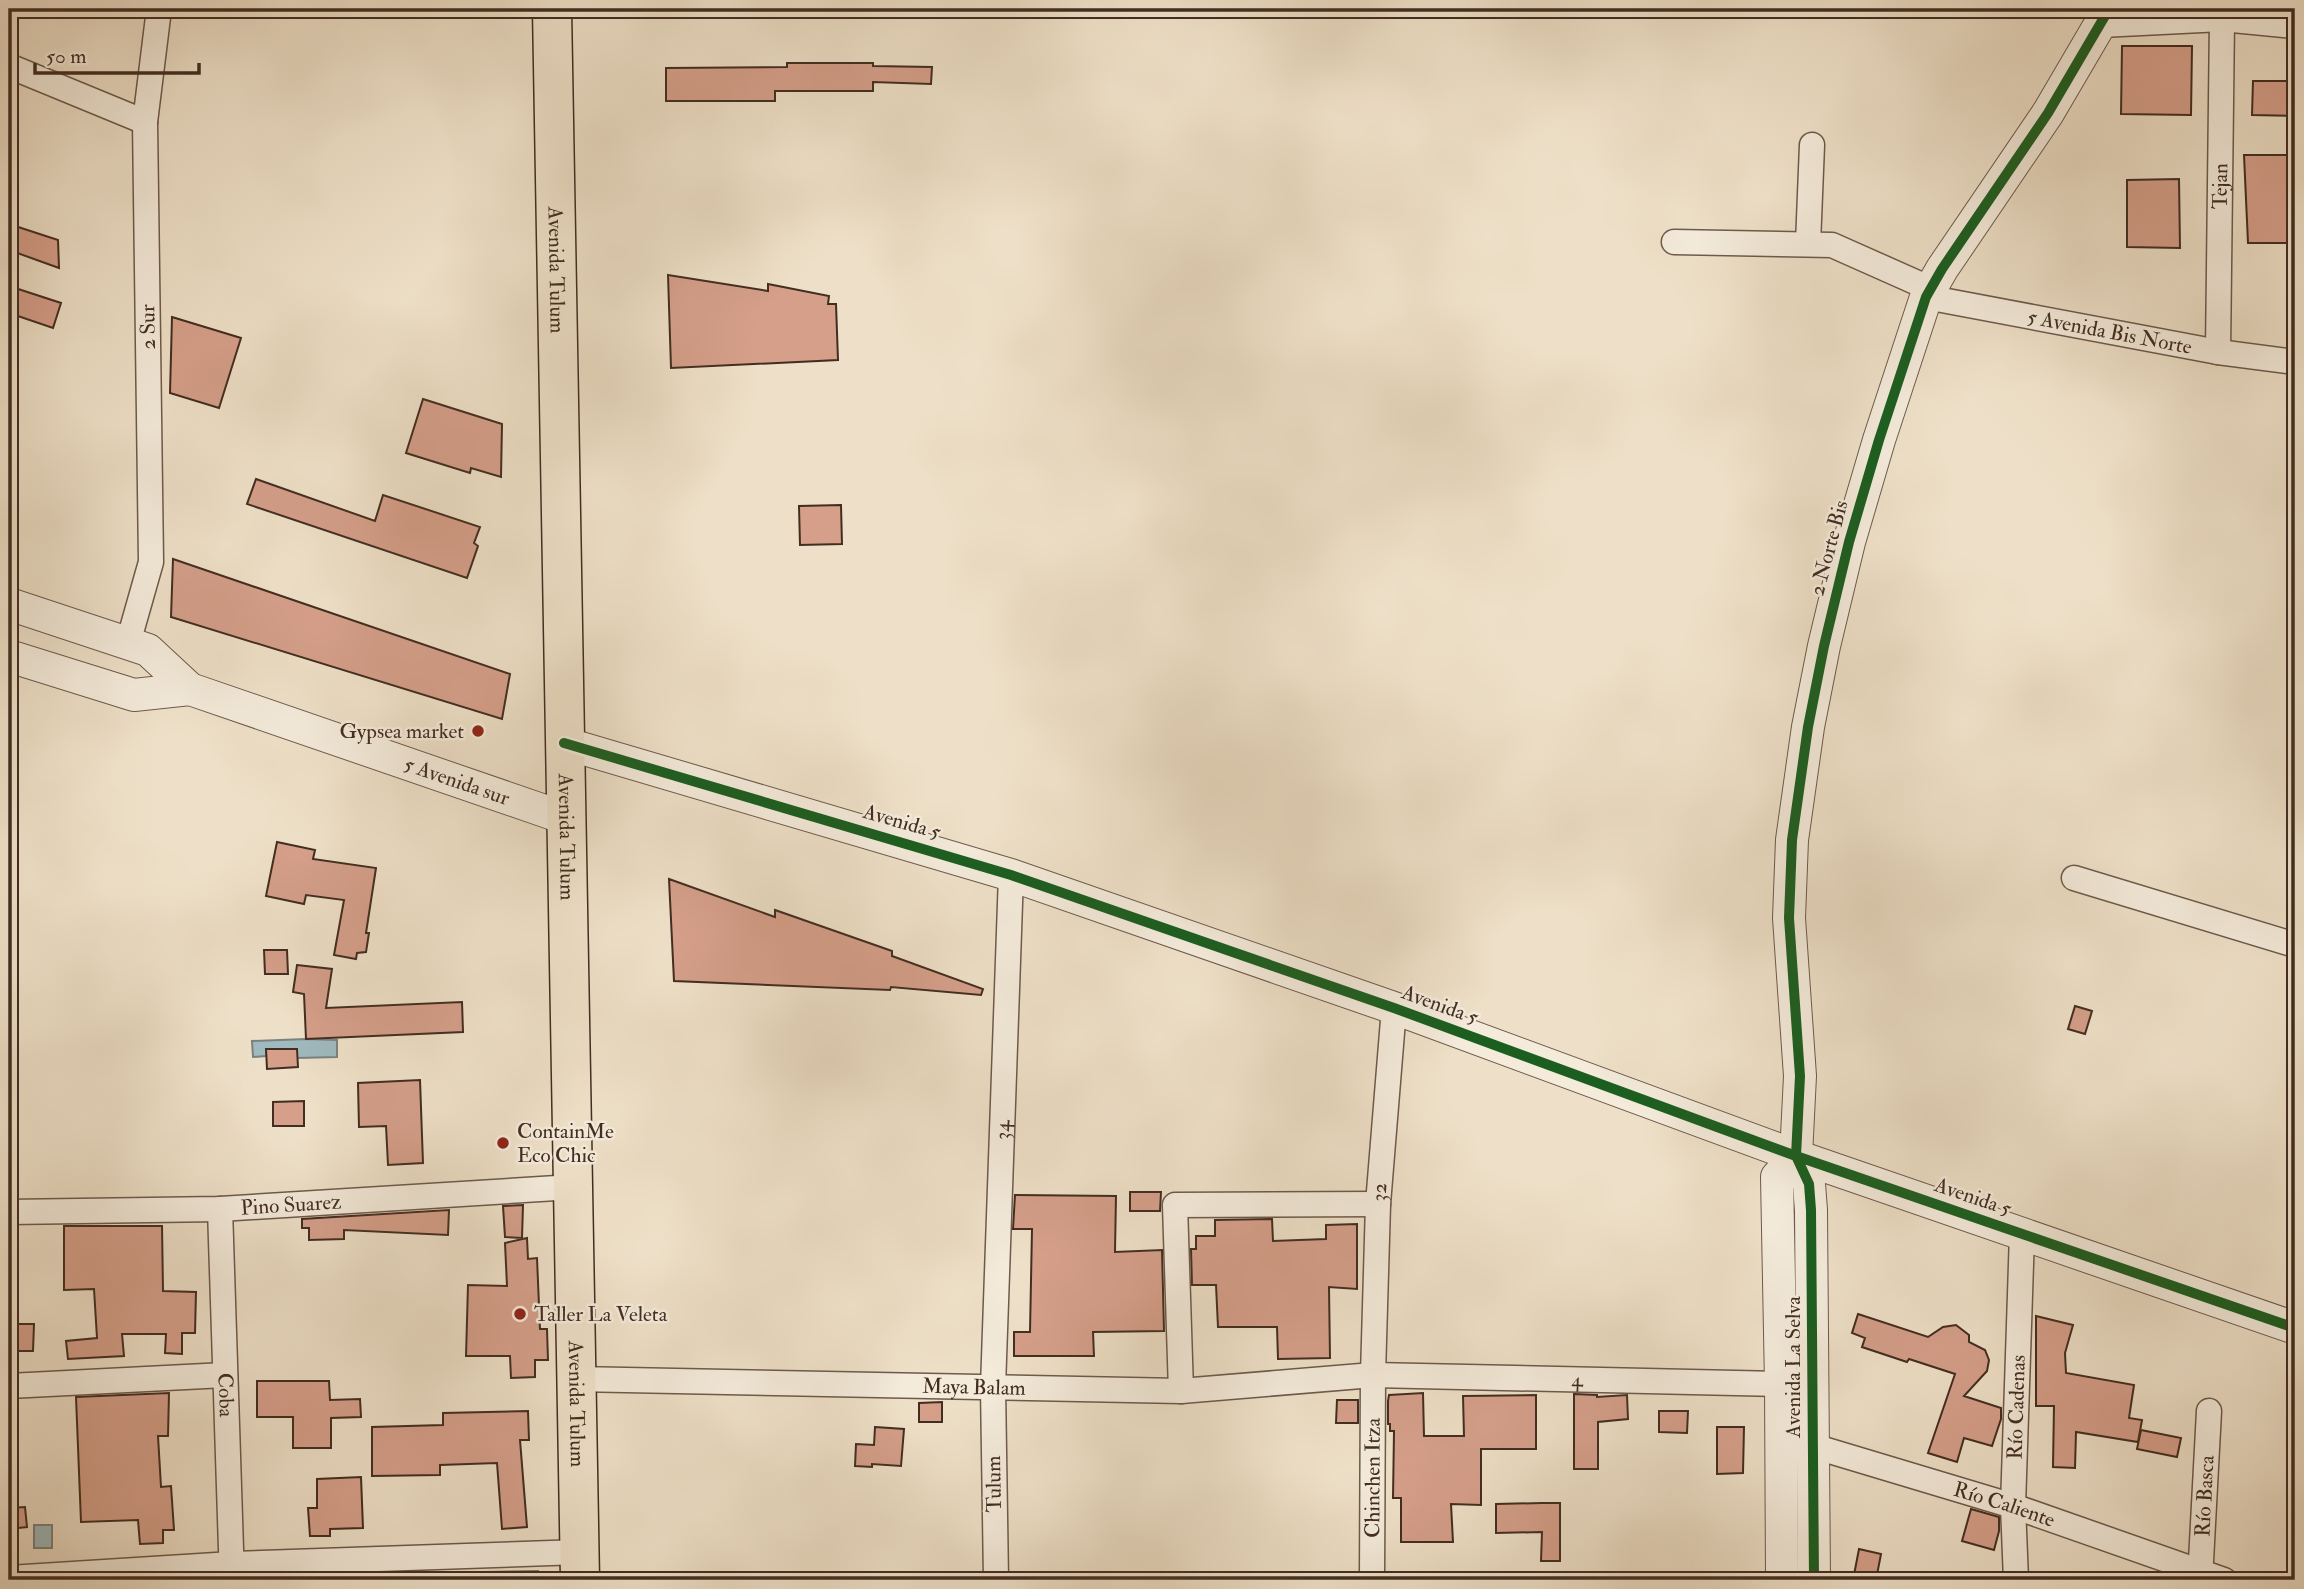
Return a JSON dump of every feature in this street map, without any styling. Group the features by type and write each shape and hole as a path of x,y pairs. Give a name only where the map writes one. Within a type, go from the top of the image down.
{"highway":[{"name":"Avenida Tulum","path":"552,9 580,1566"}],"street":[{"name":"2 Sur","path":"128,643 151,562 145,122 159,9"},
{"path":"2105,17 2222,19 2295,26"},
{"name":"2 Norte Bis","path":"1796,1156 1800,1076 1789,918 1792,840 1808,727 1849,542 1879,440 1929,293 2048,113 2105,17"},
{"name":"Tejan","path":"2218,352 2222,19"},
{"path":"9,66 145,122"},
{"path":"1808,244 1812,145"},
{"name":"5 Avenida Bis Norte","path":"1674,242 1832,245 1929,293 2218,352 2295,362"},
{"path":"9,604 148,650 190,689"},
{"path":"9,656 134,695 190,689"},
{"name":"5 Avenida sur","path":"190,689 565,818"},
{"name":"Avenida 5","path":"564,743 1012,875 1394,1008 1796,1156 2295,1328"},
{"name":"34","path":"993,1387 1012,875"},
{"path":"2074,878 2295,945"},
{"name":"32","path":"1373,1376 1378,1204 1394,1008"},
{"name":"Avenida La Selva","path":"1782,1580 1776,1177 1796,1156 1809,1184 1811,1210 1814,1580"},
{"name":"Pino Suarez","path":"9,1212 220,1209 573,1186"},
{"path":"1181,1391 1175,1205 1378,1204"},
{"name":"Coba","path":"220,1209 232,1572"},
{"name":"Río Cadenas","path":"2016,1580 2014,1506 2022,1234"},
{"path":"9,1386 225,1375"},
{"name":"Maya Balam","path":"575,1379 1181,1391 1373,1376"},
{"name":"4","path":"1373,1376 1781,1384"},
{"name":"Chinchen Itza","path":"1372,1580 1373,1376"},
{"name":"Tulum","path":"993,1387 996,1580"},
{"name":"Río Basca","path":"2200,1576 2209,1412"},
{"name":"Río Caliente","path":"1781,1446 1813,1446 2014,1506 2200,1576 2224,1580"},
{"path":"9,1578 580,1566"}],"green space":[{"path":"538,1571 538,1580 246,1580 246,1577"}],"water":[{"path":"337,1040 337,1057 297,1058 296,1049 267,1049 266,1056 253,1057 252,1041"},
{"path":"34,1525 52,1525 52,1548 34,1548"}],"building":[{"path":"2122,46 2192,46 2191,115 2121,114"},
{"path":"787,63 873,63 873,66 932,67 931,84 873,82 873,91 775,91 775,101 666,101 666,68 787,67"},
{"path":"2253,81 2295,81 2295,116 2252,115"},
{"path":"2244,155 2295,155 2295,243 2248,243"},
{"path":"2179,179 2180,248 2127,247 2127,180"},
{"path":"9,224 58,240 59,268 9,250"},
{"path":"668,275 768,291 768,284 829,296 828,304 836,304 838,360 671,368"},
{"path":"9,286 61,303 53,328 9,313"},
{"path":"172,317 241,338 219,408 170,393"},
{"path":"423,399 502,424 501,477 471,468 470,473 406,453"},
{"path":"256,479 375,521 383,495 480,527 474,543 478,546 467,578 247,504"},
{"path":"841,505 842,544 800,545 799,506"},
{"path":"173,559 510,674 502,719 171,617"},
{"path":"277,842 315,850 313,859 376,868 366,933 369,933 366,952 357,953 356,959 334,955 344,900 306,895 304,904 266,896"},
{"path":"669,879 775,917 775,910 892,951 892,956 983,989 981,995 891,987 890,990 674,981"},
{"path":"264,950 287,950 288,974 265,974"},
{"path":"297,965 332,969 326,1008 462,1002 463,1032 306,1039 304,994 293,992"},
{"path":"2075,1006 2092,1011 2085,1034 2068,1029"},
{"path":"266,1049 297,1049 298,1067 267,1069"},
{"path":"420,1080 423,1163 388,1165 386,1126 359,1127 358,1083"},
{"path":"304,1101 304,1126 273,1126 273,1102"},
{"path":"1130,1192 1161,1192 1160,1211 1130,1211"},
{"path":"1015,1195 1116,1196 1115,1252 1162,1250 1164,1331 1093,1332 1094,1356 1014,1356 1014,1332 1030,1332 1032,1229 1013,1229"},
{"path":"523,1205 522,1238 505,1237 503,1206"},
{"path":"449,1210 448,1235 344,1230 344,1239 309,1240 309,1228 302,1228 302,1219"},
{"path":"1272,1219 1273,1241 1326,1239 1326,1225 1357,1224 1357,1289 1329,1287 1330,1358 1278,1359 1277,1327 1218,1327 1216,1285 1192,1285 1191,1249 1196,1249 1196,1236 1215,1236 1215,1220"},
{"path":"64,1226 162,1226 163,1291 196,1292 195,1333 182,1333 182,1354 165,1353 166,1334 122,1334 124,1356 68,1359 66,1341 97,1338 94,1289 64,1290"},
{"path":"527,1238 528,1259 537,1258 540,1329 547,1329 548,1360 535,1360 535,1377 511,1378 510,1356 466,1356 468,1285 507,1286 505,1243"},
{"path":"1858,1314 1928,1337 1943,1327 1956,1325 1969,1335 1969,1342 1985,1350 1989,1360 1987,1371 1964,1396 2001,1408 2001,1419 1992,1446 1964,1438 1957,1462 1928,1453 1955,1374 1862,1347 1865,1338 1852,1333"},
{"path":"2036,1316 2073,1325 2065,1353 2066,1373 2134,1385 2129,1418 2142,1420 2138,1442 2076,1432 2075,1468 2053,1467 2054,1406 2036,1406"},
{"path":"9,1324 34,1324 33,1351 9,1351"},
{"path":"257,1381 329,1381 330,1400 360,1399 361,1417 331,1418 331,1448 293,1448 293,1417 257,1417"},
{"path":"169,1393 168,1436 158,1436 161,1487 171,1486 174,1530 163,1530 163,1543 140,1544 138,1520 81,1522 76,1397"},
{"path":"1423,1393 1424,1436 1464,1436 1463,1396 1536,1395 1536,1449 1481,1449 1481,1505 1451,1504 1453,1542 1401,1542 1401,1498 1393,1498 1394,1431 1390,1431 1388,1424 1388,1401 1389,1395"},
{"path":"1574,1394 1597,1397 1627,1395 1628,1419 1598,1422 1598,1469 1574,1469"},
{"path":"1337,1400 1358,1400 1358,1423 1336,1423"},
{"path":"942,1402 942,1422 919,1422 919,1403"},
{"path":"528,1411 529,1440 520,1440 527,1527 502,1529 497,1463 440,1465 440,1475 372,1476 372,1427 443,1425 443,1413"},
{"path":"1659,1411 1688,1411 1687,1433 1659,1432"},
{"path":"875,1427 904,1429 901,1466 855,1466 856,1444 874,1445"},
{"path":"1717,1427 1744,1427 1743,1473 1717,1474"},
{"path":"2141,1430 2181,1438 2177,1457 2137,1449"},
{"path":"361,1477 363,1528 330,1529 330,1536 310,1536 308,1508 317,1508 317,1479"},
{"path":"1560,1503 1560,1561 1541,1561 1542,1532 1496,1533 1496,1504"},
{"path":"25,1507 27,1527 9,1529 9,1508"},
{"path":"1971,1509 1999,1517 1994,1550 1962,1541"},
{"path":"1859,1549 1881,1554 1876,1580 1853,1580"}],"cycle path":[{"path":"1814,1580 1811,1210 1809,1184 1796,1156 1800,1076 1789,918 1792,840 1808,727 1849,542 1926,297 1942,269 2048,113 2109,9"},
{"path":"564,743 1011,875 1394,1008 1796,1156 2295,1328"}],"place":[{"name":"Gypsea market","path":"478,731"},
{"name":"ContainMe Eco Chic","path":"503,1143"},
{"name":"Taller La Veleta","path":"520,1314"}]}
